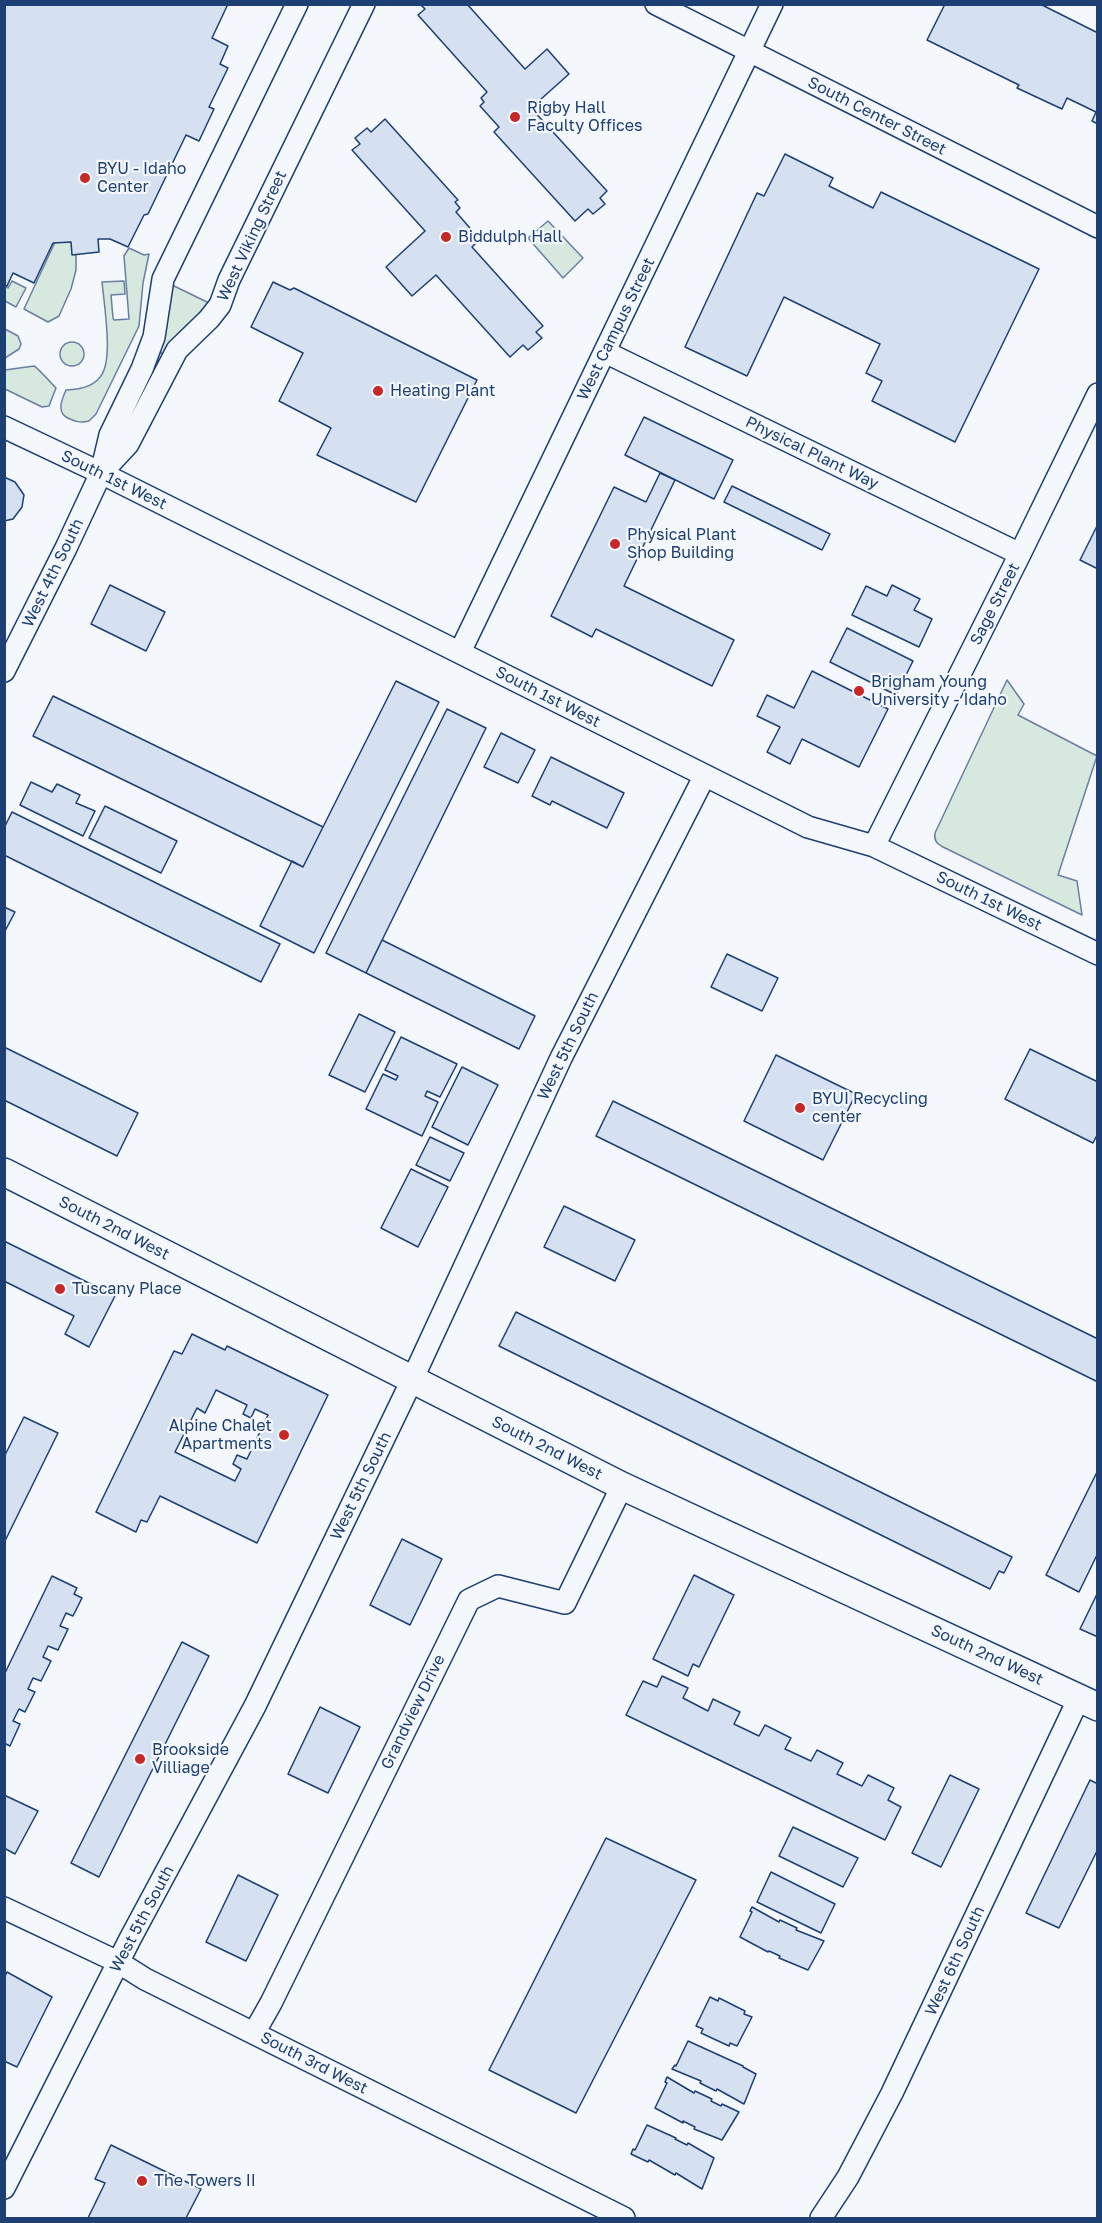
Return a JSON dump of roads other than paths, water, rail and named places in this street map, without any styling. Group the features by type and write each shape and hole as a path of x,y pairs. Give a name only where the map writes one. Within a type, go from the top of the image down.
{"main road":[{"name":"South 2nd West","path":"4,1172 622,1486 1088,1702"}],"street":[{"path":"101,473 110,435 142,369 154,337 163,279 297,4"},
{"name":"West Viking Street","path":"101,473 128,444 177,350 220,305 229,280 364,4"},
{"name":"South Center Street","path":"656,4 1098,227"},
{"name":"West Campus Street","path":"460,652 772,4"},
{"name":"Physical Plant Way","path":"605,352 1020,554"},
{"name":"Sage Street","path":"874,846 1098,394"},
{"name":"South 1st West","path":"4,427 460,652 704,777 808,827 874,846 1098,954"},
{"name":"West 4th South","path":"4,671 101,473"},
{"name":"West 5th South","path":"4,2188 118,1962 255,1706 412,1380 561,1058 704,777"},
{"name":"Grandview Drive","path":"254,2032 271,2004 469,1600 498,1586 564,1603 622,1486"},
{"name":"West 6th South","path":"821,2218 848,2177 892,2093 1088,1702"},
{"name":"South 3rd West","path":"4,1908 118,1962 145,1979 624,2218"}],"place":[{"name":"Rigby Hall Faculty Offices","path":"515,117"},
{"name":"BYU - Idaho Center","path":"85,178"},
{"name":"Biddulph Hall","path":"446,237"},
{"name":"Heating Plant","path":"378,391"},
{"name":"Physical Plant Shop Building","path":"615,544"},
{"name":"Brigham Young University - Idaho","path":"859,691"},
{"name":"BYUI Recycling center","path":"800,1108"},
{"name":"Tuscany Place","path":"60,1289"},
{"name":"Alpine Chalet Apartments","path":"284,1435"},
{"name":"Brookside Villiage","path":"140,1759"},
{"name":"The Towers II","path":"142,2181"}]}
